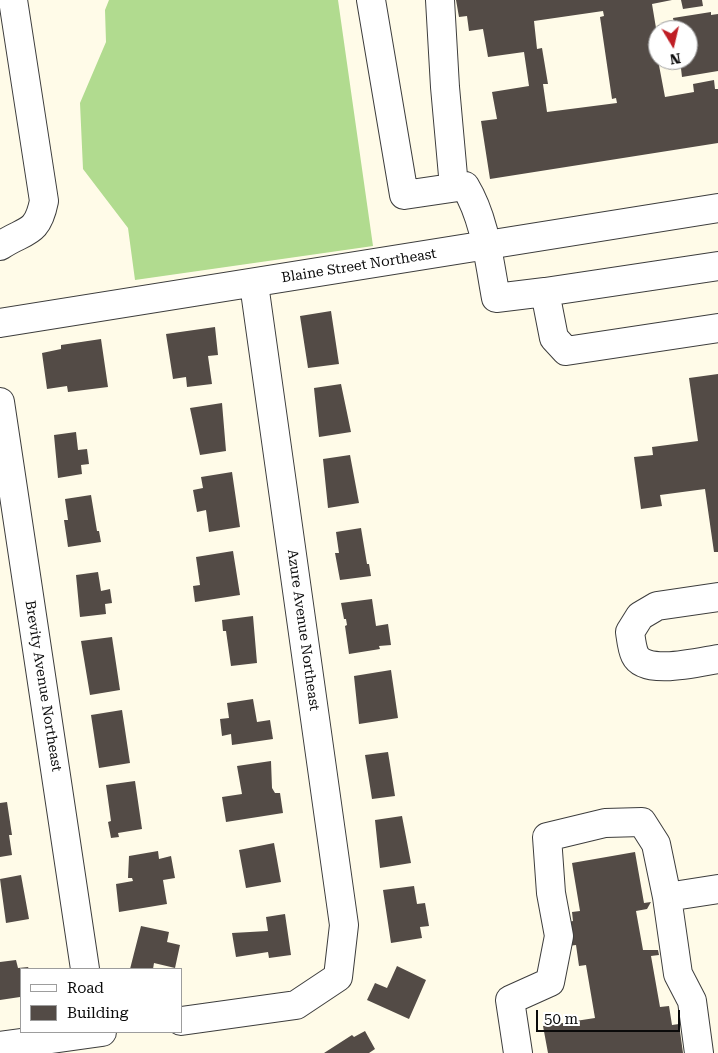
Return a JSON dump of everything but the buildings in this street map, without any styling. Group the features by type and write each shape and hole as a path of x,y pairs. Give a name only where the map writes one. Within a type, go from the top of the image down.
{"street":[{"path":"0,246 30,232 40,218 44,201 13,0"},
{"path":"371,0 404,194 465,186 476,204 487,246 496,298 718,266"},
{"path":"440,0 445,87 454,187"},
{"name":"Blaine Street Northeast","path":"0,323 254,284 718,208"},
{"name":"Azure Avenue Northeast","path":"182,1021 296,1005 338,976 344,925 254,284"},
{"path":"545,292 554,338 566,351 718,328"},
{"name":"Brevity Avenue Northeast","path":"0,402 86,968"},
{"path":"718,597 657,606 640,616 630,632 635,656 643,664 660,667 718,659"},
{"path":"518,1053 510,1000 550,982 559,936 551,894 547,837 605,823 642,822 656,844 667,897 678,974 692,1001 699,1053"},
{"path":"667,897 718,889"},
{"path":"0,1046 90,1033"}],"green space":[{"path":"109,0 338,0 373,246 135,280 128,228 83,169 80,103 106,42 105,10"}]}
